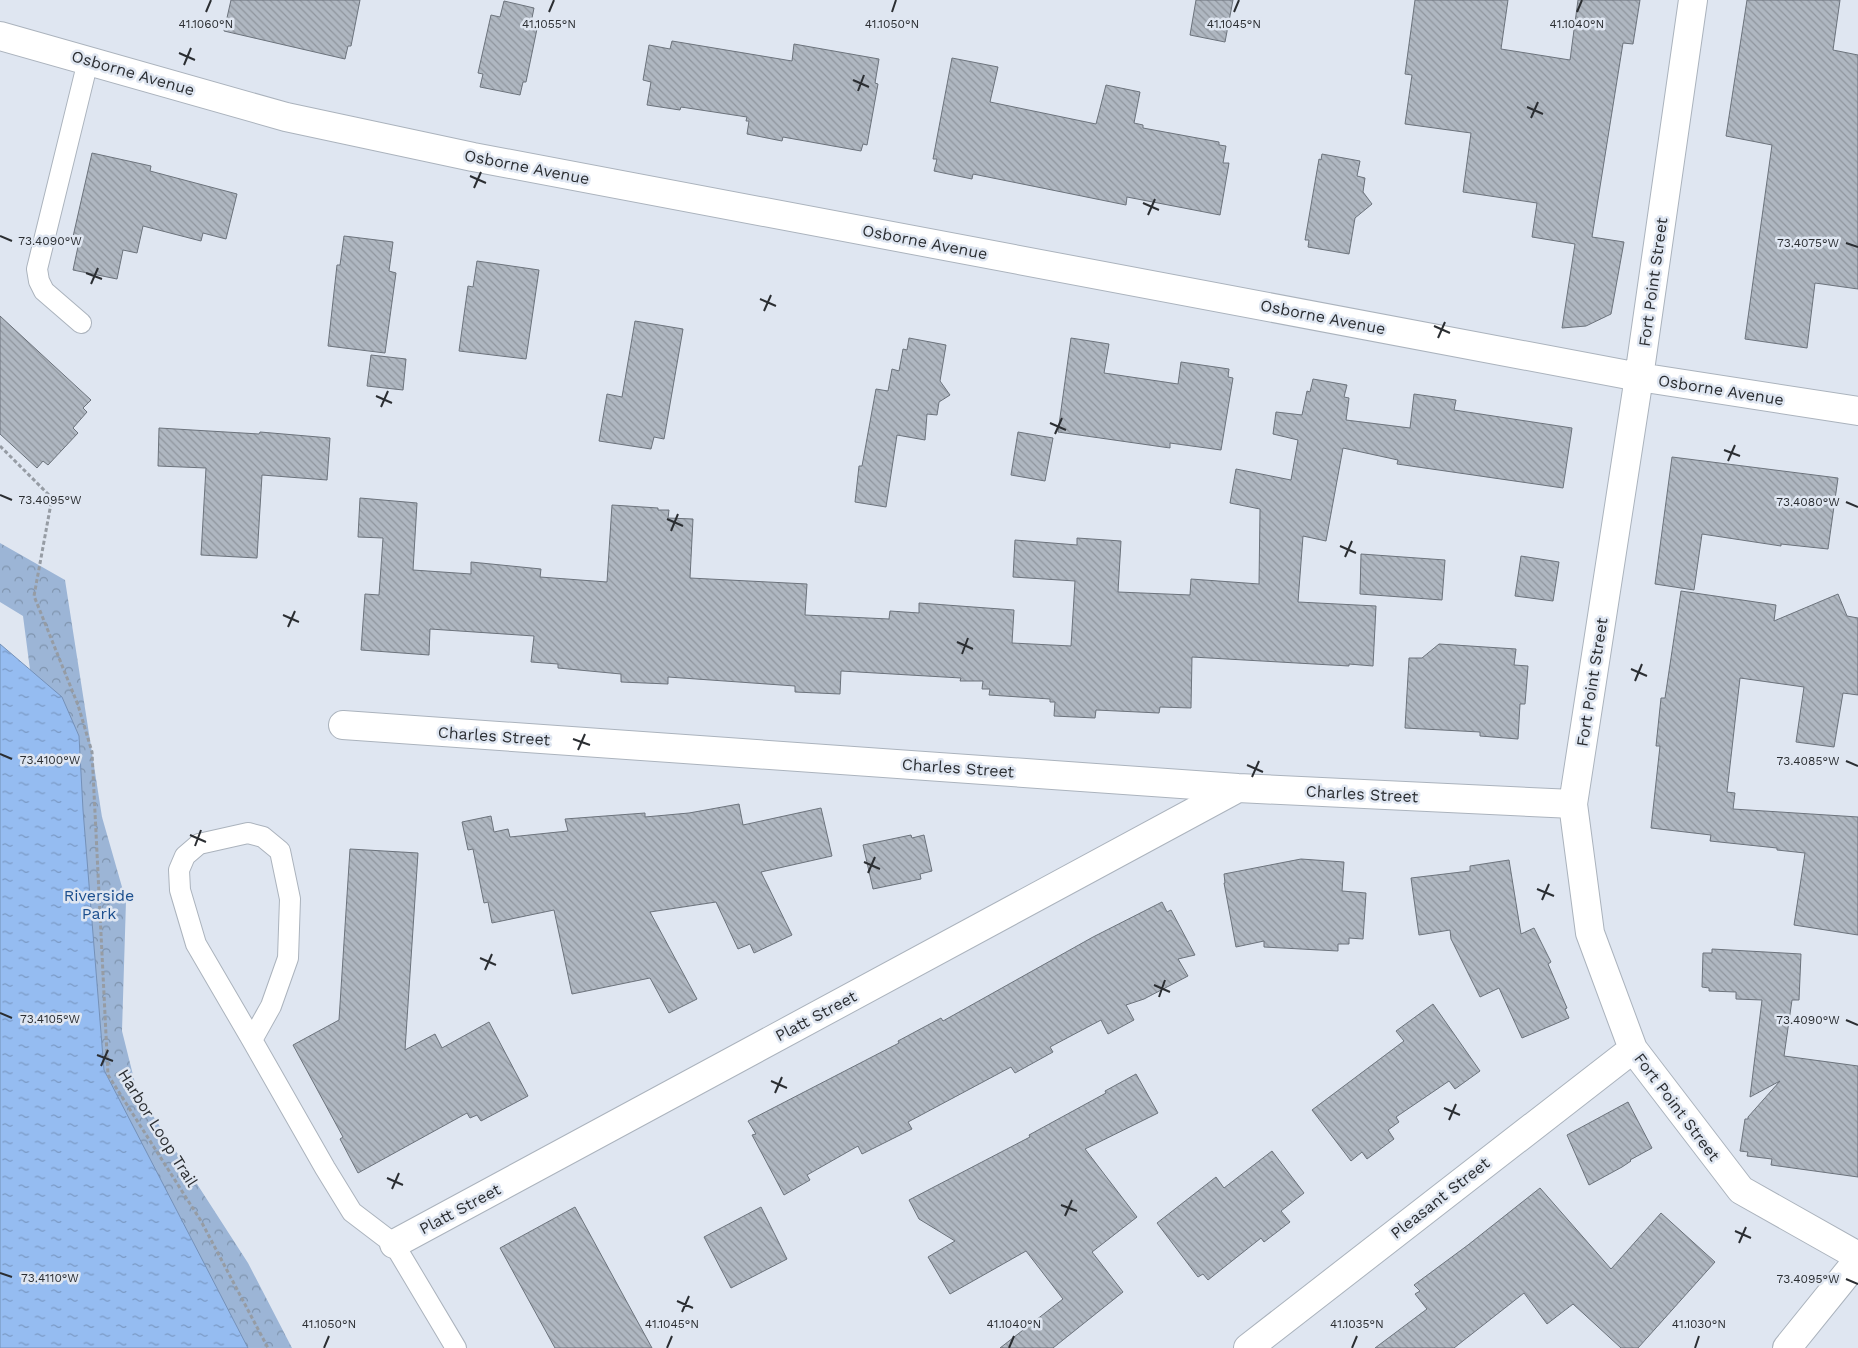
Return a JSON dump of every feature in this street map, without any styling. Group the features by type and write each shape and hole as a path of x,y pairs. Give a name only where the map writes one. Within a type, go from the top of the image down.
{"street":[{"name":"Fort Point Street","path":"1693,0 1639,377 1573,804 1590,933 1633,1049 1741,1190 1858,1256"},
{"name":"Osborne Avenue","path":"0,36 286,117 473,156 1639,377 1858,411"},
{"name":"Charles Street","path":"344,725 1238,788 1573,804"},
{"name":"Platt Street","path":"394,1244 1238,788"},
{"name":"Pleasant Street","path":"1248,1348 1633,1049"},
{"path":"1787,1348 1858,1260"}],"lane":[{"path":"81,323 44,291 39,281 38,269 88,61"},
{"path":"252,1040 272,1006 288,958 290,898 280,851 263,837 248,832 199,844 185,856 179,870 180,890 196,944 352,1212 394,1244 456,1348"}],"path":[{"name":"Harbor Loop Trail","path":"0,446 52,498 34,596 78,704 92,752 108,1076 201,1221 268,1348"}],"green space":[{"name":"Riverside Park","path":"0,543 65,580 102,817 126,901 122,1031 137,1091 248,1263 292,1348 233,1348 87,1107 23,616 0,602"}],"water":[{"path":"0,644 62,697 79,736 83,810 104,1070 248,1348 0,1348"}],"building":[{"path":"231,0 360,0 351,46 348,46 345,59 224,31"},
{"path":"1196,0 1233,0 1225,42 1190,35"},
{"path":"1415,0 1508,0 1501,49 1570,60 1578,0 1640,0 1633,44 1623,43 1592,237 1624,242 1611,314 1586,326 1562,328 1575,244 1532,237 1537,203 1463,192 1471,133 1405,124 1412,75 1405,74"},
{"path":"1747,0 1840,0 1833,50 1858,55 1858,289 1815,283 1807,348 1745,339 1772,145 1726,136"},
{"path":"504,1 534,8 531,23 538,24 526,82 523,82 520,95 480,87 483,74 478,73 491,15 500,17"},
{"path":"672,41 792,61 794,44 879,59 875,83 878,84 867,145 863,144 861,151 783,137 782,141 747,134 749,121 746,121 747,117 681,107 680,110 647,105 651,82 643,80 649,45 670,49"},
{"path":"952,58 998,67 990,102 1096,124 1106,85 1140,92 1134,123 1143,125 1143,128 1219,142 1219,145 1226,146 1223,163 1229,163 1220,215 1127,197 1126,205 973,174 972,179 934,171 937,159 933,159"},
{"path":"92,153 151,166 150,171 237,194 226,239 203,233 201,241 143,226 137,253 123,250 117,279 73,270 79,242 72,241"},
{"path":"1322,154 1360,161 1357,176 1365,178 1363,192 1372,204 1355,218 1349,254 1308,247 1309,240 1305,240 1319,159 1321,160"},
{"path":"344,236 393,242 389,271 396,273 385,353 328,346 337,265 340,265"},
{"path":"477,261 539,270 526,359 459,351 468,286 473,287"},
{"path":"0,316 91,400 83,408 87,412 73,428 78,433 48,465 43,461 37,468 0,434"},
{"path":"635,321 683,329 664,439 654,437 651,449 599,441 607,394 622,397"},
{"path":"909,338 946,345 940,381 950,395 939,402 937,415 927,414 925,440 897,435 886,507 855,502 859,466 862,466 876,389 888,391 892,369 899,371 903,349 907,350"},
{"path":"1071,338 1109,344 1104,373 1178,384 1181,362 1229,369 1228,377 1233,378 1221,450 1170,443 1170,448 1058,432"},
{"path":"371,355 406,359 403,390 367,386"},
{"path":"1313,379 1347,385 1344,397 1349,398 1346,420 1410,428 1414,394 1456,400 1454,410 1572,428 1563,488 1397,464 1398,460 1343,448 1326,541 1303,536 1298,602 1376,606 1373,666 1192,657 1191,708 1160,707 1159,713 1096,710 1095,718 1054,716 1055,702 1050,702 1050,699 989,695 990,689 982,689 983,681 960,681 961,678 841,671 840,694 795,692 795,686 668,677 668,684 621,682 621,674 558,668 558,664 531,662 534,636 430,629 429,655 361,650 365,594 379,595 383,538 358,537 360,498 417,503 413,570 471,574 471,562 541,569 540,577 607,582 612,505 658,508 658,510 669,510 668,518 693,519 690,578 807,584 805,615 889,619 890,611 919,613 919,603 1014,610 1012,643 1071,646 1075,581 1013,577 1015,540 1077,545 1077,538 1121,541 1118,592 1190,595 1191,579 1259,584 1260,509 1230,503 1236,469 1291,480 1298,440 1273,434 1276,412 1302,415 1307,391 1310,392"},
{"path":"159,428 259,434 260,432 330,438 327,480 262,475 257,558 201,555 206,468 158,466"},
{"path":"1018,432 1053,438 1045,481 1011,475"},
{"path":"1672,457 1838,478 1828,549 1781,544 1781,546 1702,534 1694,590 1655,584"},
{"path":"1361,554 1445,560 1442,600 1360,594"},
{"path":"1521,556 1559,562 1553,601 1515,596"},
{"path":"1681,591 1776,605 1774,621 1838,594 1847,616 1858,618 1858,695 1843,693 1834,747 1796,742 1804,687 1740,678 1727,792 1735,793 1733,809 1858,817 1858,935 1794,925 1805,853 1710,841 1711,835 1651,828 1660,746 1656,746 1661,698 1665,698"},
{"path":"1439,644 1516,649 1514,665 1528,666 1525,704 1520,704 1518,739 1480,736 1480,732 1405,728 1409,658 1422,658"},
{"path":"739,804 743,825 821,808 832,856 761,872 792,935 754,953 750,944 738,949 716,902 650,912 697,999 669,1013 650,978 572,994 554,910 492,923 488,902 484,903 473,849 468,850 462,822 491,816 494,832 508,829 510,837 568,831 565,819 645,813 645,817 689,813"},
{"path":"911,835 912,838 924,835 932,871 920,874 921,879 873,889 863,845"},
{"path":"350,849 418,853 405,1050 435,1034 442,1048 489,1022 528,1096 481,1121 477,1115 470,1118 467,1113 358,1173 340,1139 343,1137 293,1045 339,1020"},
{"path":"1301,859 1344,862 1342,891 1366,893 1363,939 1349,938 1349,944 1338,944 1338,951 1264,947 1264,941 1236,947 1224,874"},
{"path":"1509,860 1521,934 1534,928 1551,962 1548,964 1567,1008 1565,1009 1569,1018 1522,1038 1499,988 1480,997 1451,939 1450,930 1419,935 1411,878 1470,871 1470,866"},
{"path":"1162,902 1167,912 1171,910 1195,955 1178,959 1188,976 1144,999 1126,1005 1134,1020 1108,1034 1101,1020 1050,1047 1053,1052 1015,1073 1011,1067 908,1122 912,1129 862,1154 858,1146 807,1175 810,1180 784,1195 752,1135 756,1134 748,1121 899,1043 898,1041 941,1018 943,1021 1093,937"},
{"path":"1712,949 1801,954 1799,1000 1792,1000 1784,1056 1858,1066 1858,1177 1771,1165 1772,1159 1747,1156 1748,1152 1740,1151 1745,1119 1748,1119 1780,1081 1750,1097 1762,1000 1736,999 1736,992 1709,991 1709,988 1702,987 1703,953 1712,953"},
{"path":"1433,1004 1480,1071 1455,1089 1449,1081 1396,1117 1399,1122 1388,1130 1394,1139 1367,1159 1362,1152 1351,1161 1312,1110 1404,1041 1396,1031"},
{"path":"1136,1074 1158,1113 1085,1149 1137,1217 1092,1252 1123,1292 1053,1348 1000,1348 1063,1299 1026,1251 950,1294 928,1257 955,1241 919,1219 909,1200 1030,1137 1029,1135 1106,1093 1105,1091"},
{"path":"1628,1102 1652,1148 1589,1185 1567,1135"},
{"path":"1272,1151 1304,1193 1281,1211 1290,1222 1264,1242 1261,1238 1208,1280 1203,1274 1198,1277 1157,1223 1216,1177 1224,1188"},
{"path":"1540,1188 1611,1269 1661,1213 1715,1262 1638,1348 1621,1348 1573,1304 1547,1324 1524,1293 1454,1348 1375,1348 1427,1309 1415,1294 1420,1291 1414,1285"},
{"path":"575,1207 652,1348 555,1348 500,1248"},
{"path":"761,1207 787,1259 731,1288 704,1237"}]}
